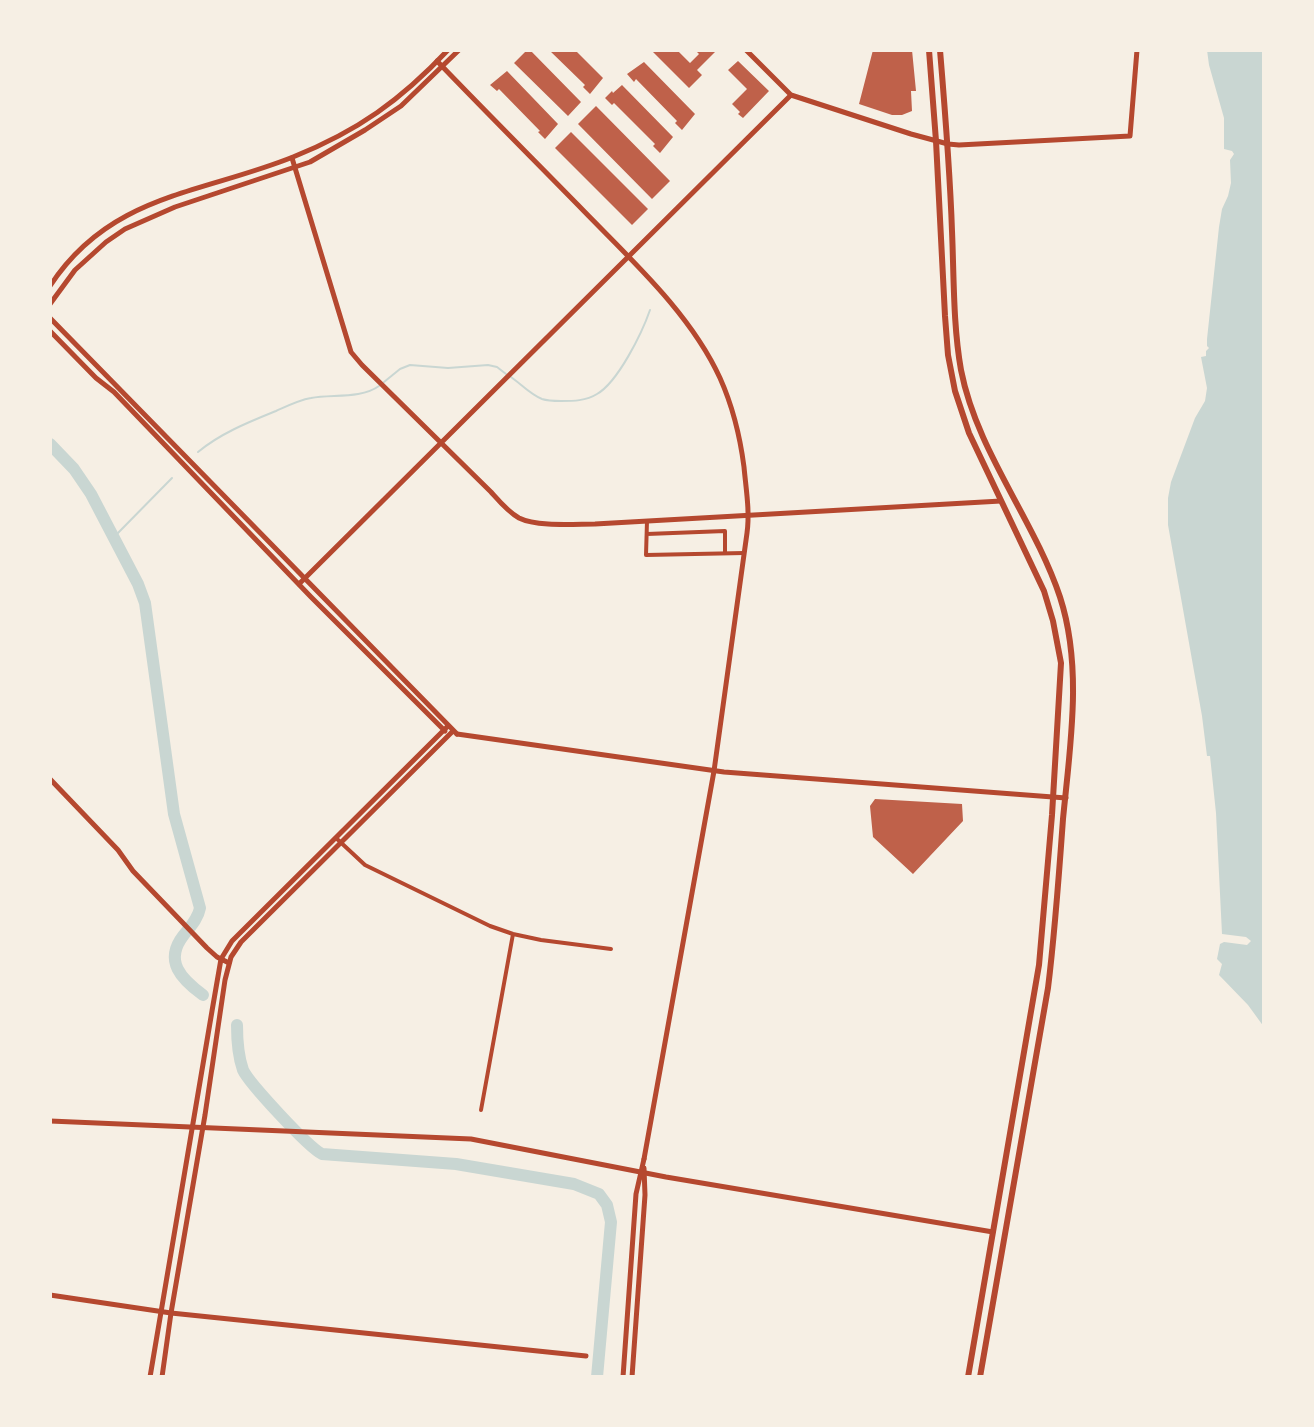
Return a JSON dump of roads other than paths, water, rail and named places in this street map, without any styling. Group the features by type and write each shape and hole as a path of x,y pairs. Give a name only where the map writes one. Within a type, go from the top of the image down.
{"main road":[{"path":"929,50 944,307 952,377 969,433 1044,591 1061,663 1036,985 968,1377"},
{"path":"940,50 957,335 965,387 984,437 1050,572 1064,611 1071,652 1073,692 1056,924 1048,988 980,1377"}],"street":[{"path":"50,286 94,237 125,216 168,196 292,158 343,134 373,117 407,91 448,50"},
{"path":"50,304 75,270 125,229 175,207 310,162 401,106 459,50"},
{"path":"746,50 791,95 948,144 1130,136 1137,50"},
{"path":"437,61 656,286 706,352 720,378 738,429 749,516 714,771 644,1159 645,1195 632,1377"},
{"path":"299,584 791,95"},
{"path":"292,158 349,346 358,361 510,511 523,520 583,524 1001,501"},
{"path":"50,318 451,731"},
{"path":"50,331 114,392 299,584 451,731 714,771 1066,798"},
{"path":"647,521 646,555 744,553"},
{"path":"647,534 725,531 725,553"},
{"path":"150,1377 221,959 232,941 451,731"},
{"path":"50,779 195,936 229,963"},
{"path":"338,840 365,865 490,926 541,940 611,949"},
{"path":"162,1377 229,963 241,942 338,840"},
{"path":"481,1110 513,934"},
{"path":"50,1121 471,1139 643,1173 993,1232"},
{"path":"623,1377 636,1194 643,1173"},
{"path":"50,1295 160,1312 586,1356"}],"waterway":[{"path":"511,377 544,400 575,401 593,396 605,388 621,368 650,310"},
{"path":"384,382 410,365 448,368 488,365 506,374"},
{"path":"198,452 236,428 298,402 364,393 379,386"},
{"path":"50,444 74,469 91,494 145,603 174,814 200,908 178,945 175,961 182,976 203,995"},
{"path":"114,537 172,478"},
{"path":"237,1025 243,1070 292,1128 322,1154 456,1164 574,1184 599,1194 607,1205 611,1222 597,1377"}]}
